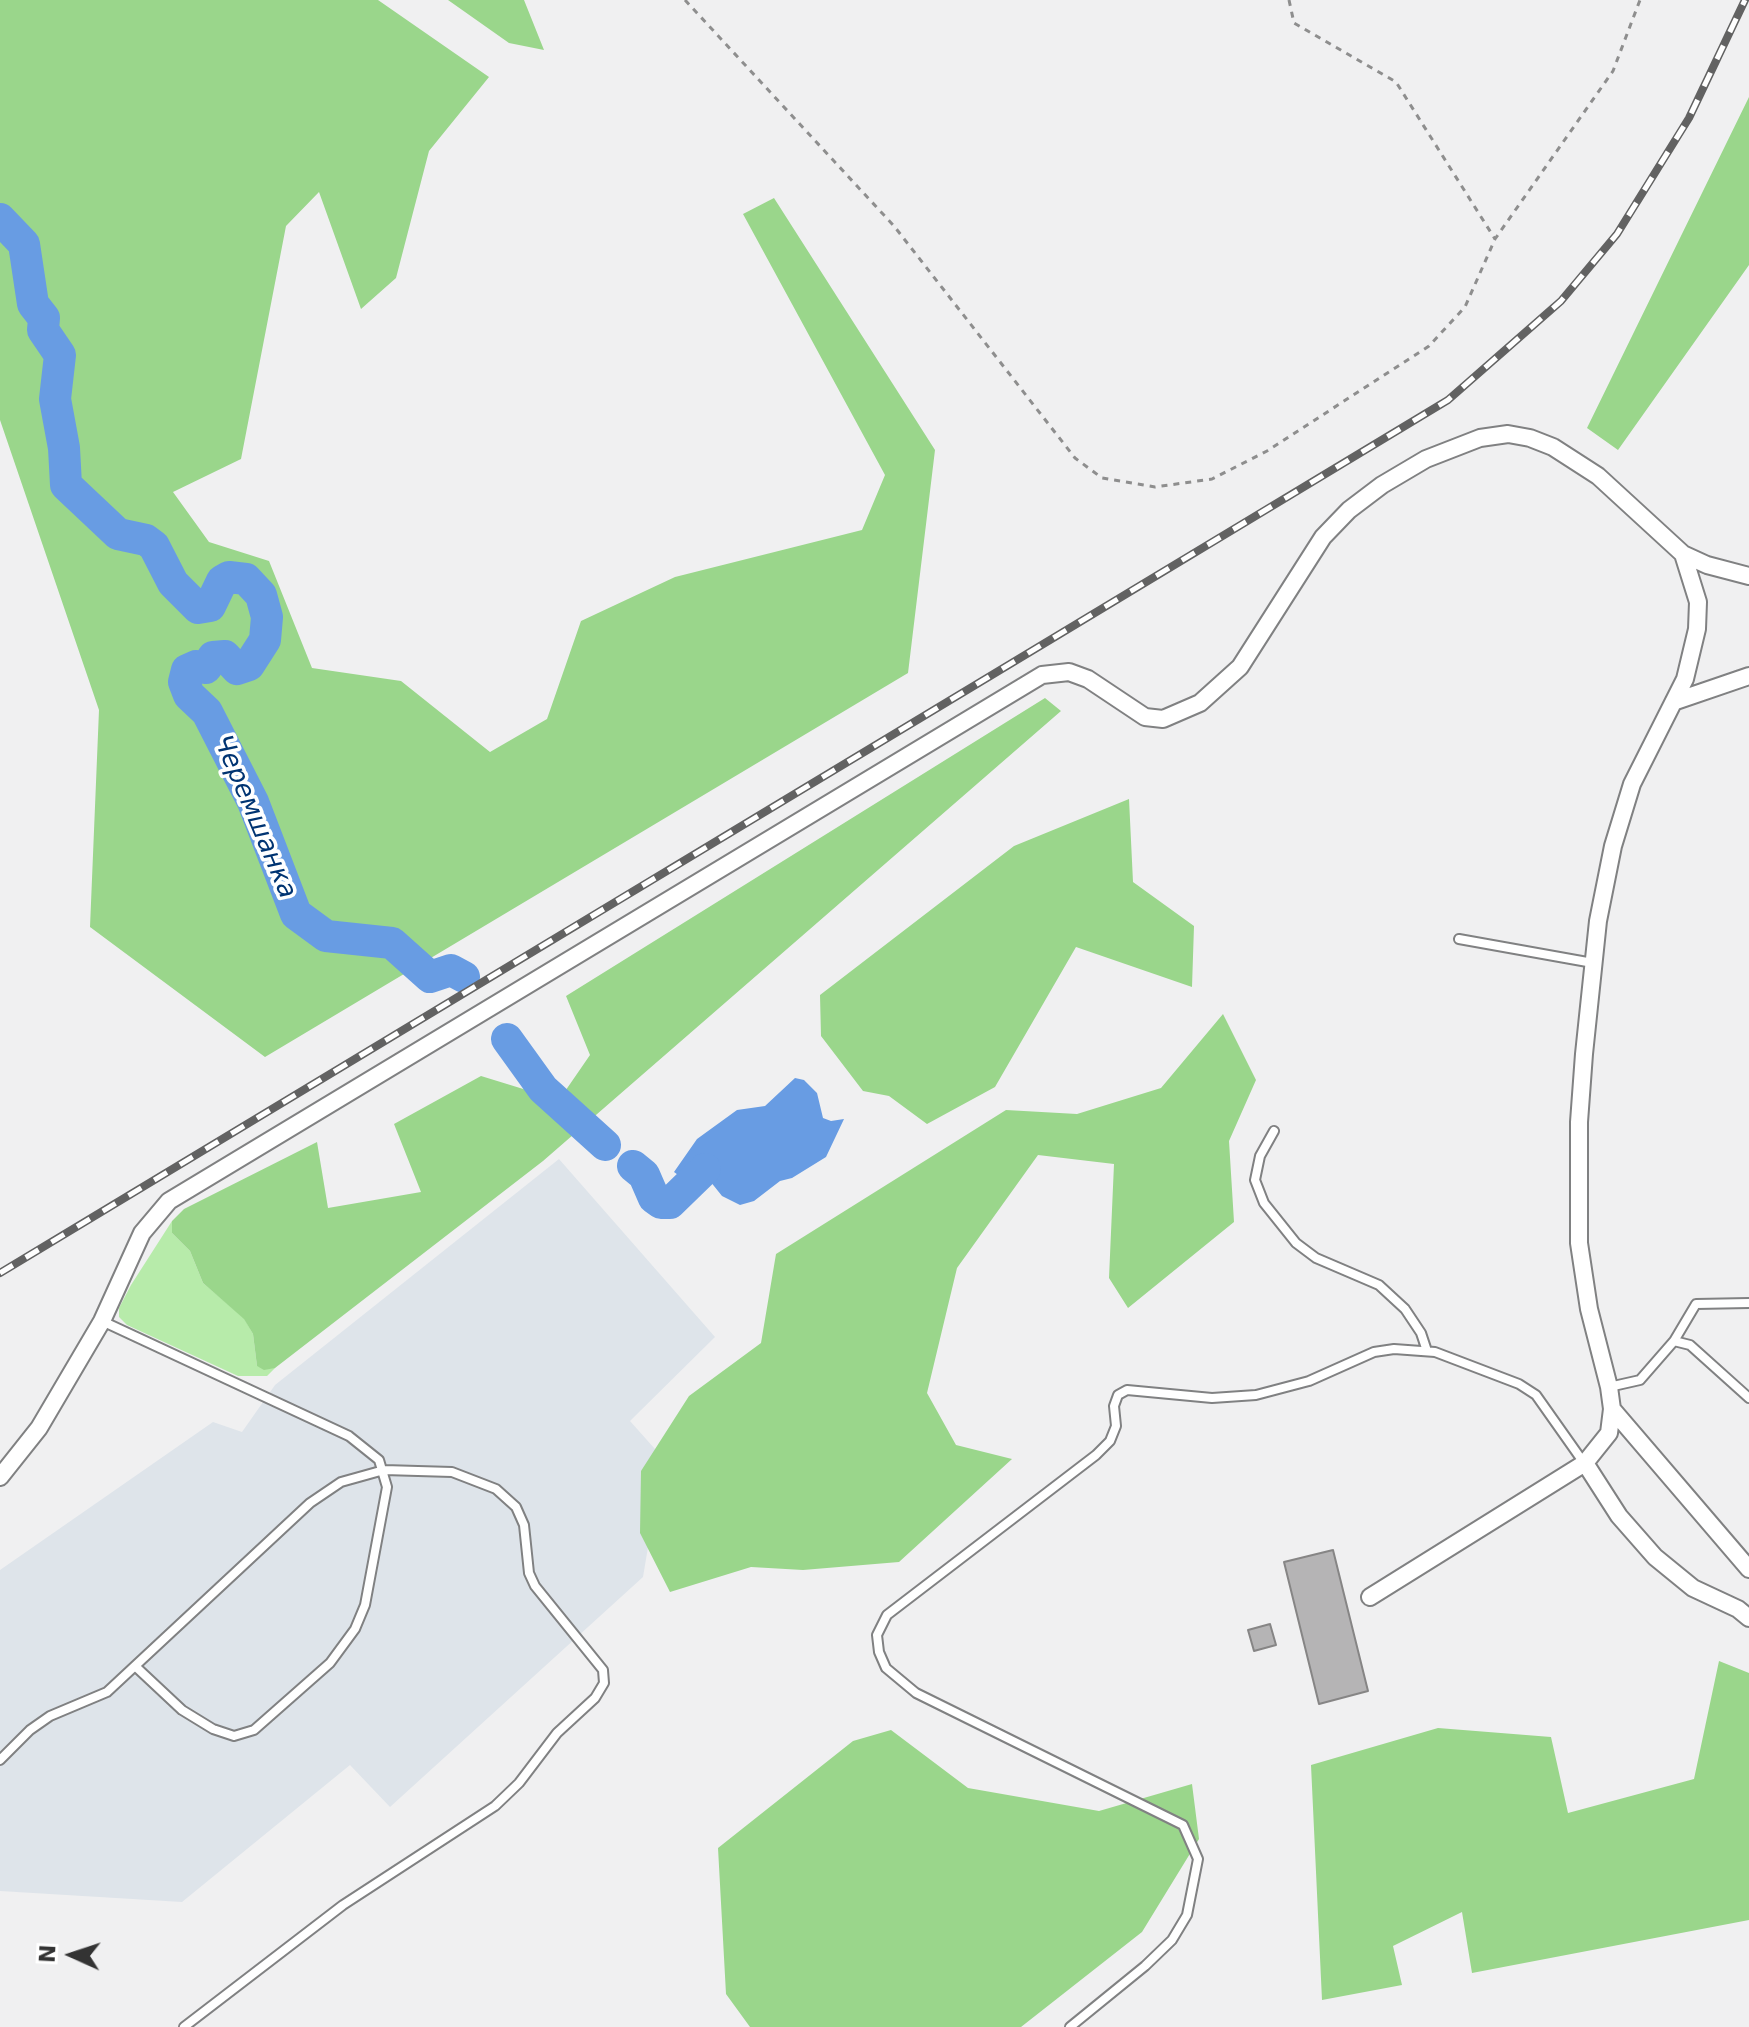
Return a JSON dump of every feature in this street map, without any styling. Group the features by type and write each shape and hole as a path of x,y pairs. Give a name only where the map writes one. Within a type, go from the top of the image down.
{"street":[{"path":"0,1477 39,1428 102,1321 152,1217 189,1187 1042,675 1069,672 1088,679 1145,717 1163,719 1200,703 1240,667 1323,537 1349,510 1382,485 1426,459 1480,438 1508,434 1530,438 1553,447 1598,476 1683,554 1707,565 1749,576"},
{"path":"1370,1597 1585,1463 1609,1433 1612,1409 1609,1387 1589,1309 1577,1210 1579,1122 1593,963 1605,882 1622,812 1644,755 1676,701 1685,679 1697,615 1694,582 1683,554"},
{"path":"1676,701 1749,676"},
{"path":"1612,1409 1749,1569"},
{"path":"1585,1463 1619,1516 1655,1557 1693,1588 1738,1609 1749,1618"}],"lane":[{"path":"1459,939 1593,963"},
{"path":"1274,1131 1260,1156 1255,1180 1264,1203 1296,1243 1316,1258 1379,1285 1405,1309 1421,1333 1427,1351"},
{"path":"1609,1387 1640,1380 1674,1341 1696,1304 1749,1303"},
{"path":"102,1321 324,1422 371,1451 384,1470 386,1507 365,1605 355,1629 330,1663 254,1730 234,1736 213,1729 182,1710 135,1666"},
{"path":"1674,1341 1690,1345 1749,1398"},
{"path":"1070,2027 1145,1966 1172,1940 1187,1915 1198,1859 1183,1825 906,1686 886,1668 879,1652 877,1635 887,1615 1096,1455 1110,1441 1116,1426 1114,1406 1118,1395 1127,1390 1212,1398 1256,1395 1309,1381 1374,1352 1394,1349 1427,1351 1471,1364 1536,1395 1585,1463"},
{"path":"0,1760 30,1730 50,1716 107,1692 325,1490 358,1475 417,1468 468,1476 496,1489 516,1507 524,1525 529,1573 535,1586 603,1670 604,1683 595,1698 557,1733 519,1783 495,1806 343,1905 184,2027"}],"path":[{"path":"685,0 894,226 1075,458 1102,478 1155,487 1212,479 1267,451 1429,346 1465,307 1495,239 1613,71 1640,0"},
{"path":"1289,0 1294,23 1396,82 1495,239"}],"shaded area":[{"path":"559,1159 715,1337 630,1421 663,1458 643,1577 390,1807 350,1765 182,1902 0,1891 0,1570 213,1422 242,1432 275,1385"}],"green space":[{"path":"0,0 378,0 489,77 429,151 396,278 361,309 319,192 286,226 241,459 173,492 209,542 269,561 312,668 401,681 490,752 547,719 581,621 675,577 862,530 885,475 743,214 774,198 935,450 908,673 265,1057 90,927 99,710 0,420"},
{"path":"448,0 524,0 544,50 509,43"},
{"path":"1749,97 1749,265 1618,450 1587,428"},
{"path":"1045,698 1061,711 543,1161 275,1368 264,1370 257,1366 253,1334 244,1319 203,1283 190,1251 172,1233 172,1221 184,1209 317,1142 328,1208 421,1192 394,1124 481,1076 559,1100 590,1055 566,996"},
{"path":"1129,799 1133,882 1194,926 1192,987 1076,947 995,1087 927,1124 889,1096 863,1091 821,1036 820,995 1014,846"},
{"path":"1223,1014 1256,1080 1229,1141 1234,1222 1128,1308 1109,1278 1114,1164 1038,1155 957,1268 927,1393 956,1445 1012,1459 899,1562 803,1570 751,1567 670,1592 640,1533 641,1471 689,1396 761,1343 776,1254 1006,1110 1077,1114 1161,1088"},
{"path":"172,1221 172,1233 190,1251 203,1283 244,1318 253,1334 257,1366 275,1368 267,1376 238,1376 127,1325 119,1317 119,1308 131,1285"},
{"path":"1719,1661 1749,1673 1749,1920 1472,1973 1462,1912 1393,1946 1402,1985 1322,2000 1311,1765 1438,1728 1551,1737 1568,1813 1694,1779"},
{"path":"891,1730 968,1788 1099,1811 1192,1784 1199,1839 1142,1932 1021,2027 750,2027 726,1994 718,1848 853,1741"}],"water":[{"path":"795,1078 804,1080 817,1093 823,1118 831,1121 844,1119 826,1157 792,1178 780,1181 754,1201 740,1205 722,1196 710,1181 692,1185 674,1172 697,1139 737,1110 765,1106"}],"building":[{"path":"1333,1550 1368,1691 1319,1704 1284,1562"},
{"path":"1270,1624 1276,1645 1254,1651 1248,1630"}],"waterway":[{"name":"Черемшанка","path":"0,219 24,244 33,304 44,318 43,330 60,355 55,399 64,448 66,485 118,534 146,540 154,546 173,583 198,608 210,606 222,581 229,577 246,579 261,595 267,617 265,640 249,665 237,669 225,656 213,657 206,668 196,666 187,670 184,682 189,695 207,712 253,802 296,914 326,936 392,943 430,977 451,970 464,977"},
{"name":"Черемшанка","path":"507,1039 543,1089 605,1145"},
{"name":"Черемшанка","path":"633,1166 644,1175 654,1198 661,1203 670,1203 705,1169"}],"railway":[{"path":"0,1273 1448,400 1561,301 1617,234 1689,118 1745,0"}]}
